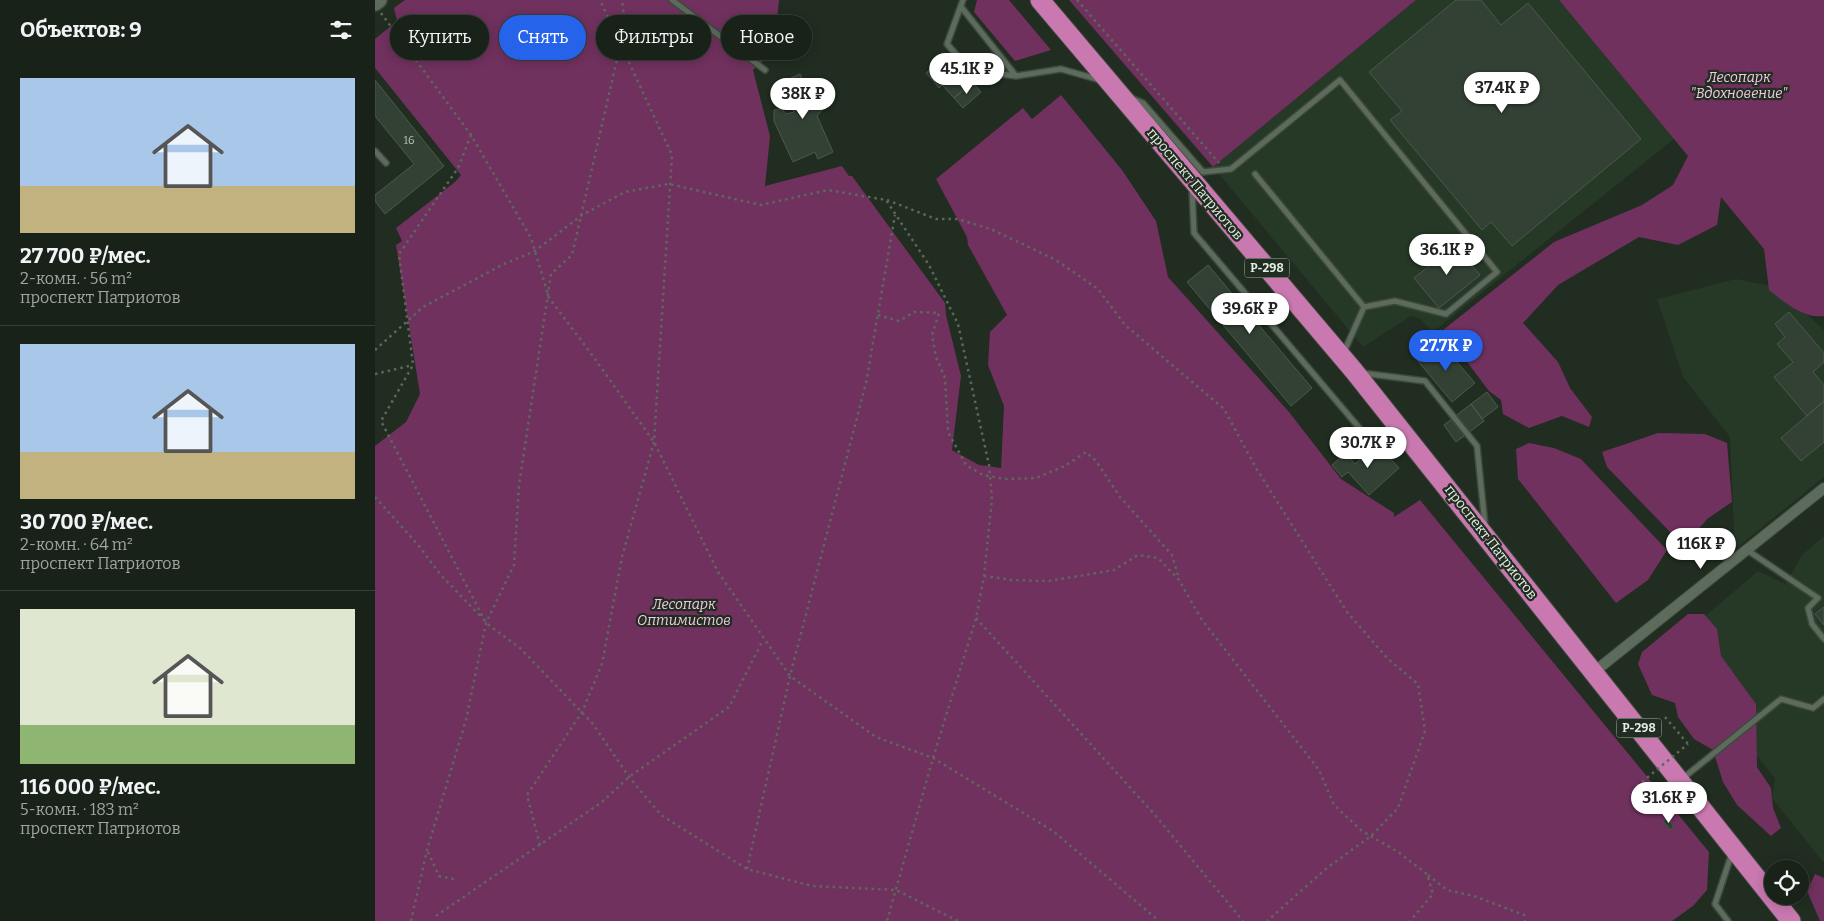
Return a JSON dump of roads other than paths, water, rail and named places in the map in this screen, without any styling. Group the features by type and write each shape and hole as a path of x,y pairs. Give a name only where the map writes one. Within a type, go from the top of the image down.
{"highway":[{"name":"проспект Патриотов","path":"1040,0 1406,435 1791,921"}],"street":[{"path":"1594,672 1824,488"}],"lane":[{"path":"672,0 765,70"},
{"path":"963,0 947,44 970,70 1016,76 1061,69 1114,88 1143,103 1203,172 1231,169 1340,80 1497,272 1446,314 1395,302 1364,306"},
{"path":"961,8 1016,76"},
{"path":"375,151 386,163"},
{"path":"1255,174 1364,306"},
{"path":"1191,178 1195,232 1367,437 1406,435"},
{"path":"1364,306 1348,364 1425,381 1477,446 1486,536"},
{"path":"1747,550 1818,598"},
{"path":"1824,595 1808,608 1812,624 1824,639"},
{"path":"1680,780 1781,699 1813,708 1824,699"},
{"path":"1728,921 1715,904 1733,848"}],"park label":[{"name":"Лесопарк \"Вдохновение\"","path":"1739,86"},
{"name":"Лесопарк Оптимистов","path":"684,612"}]}
